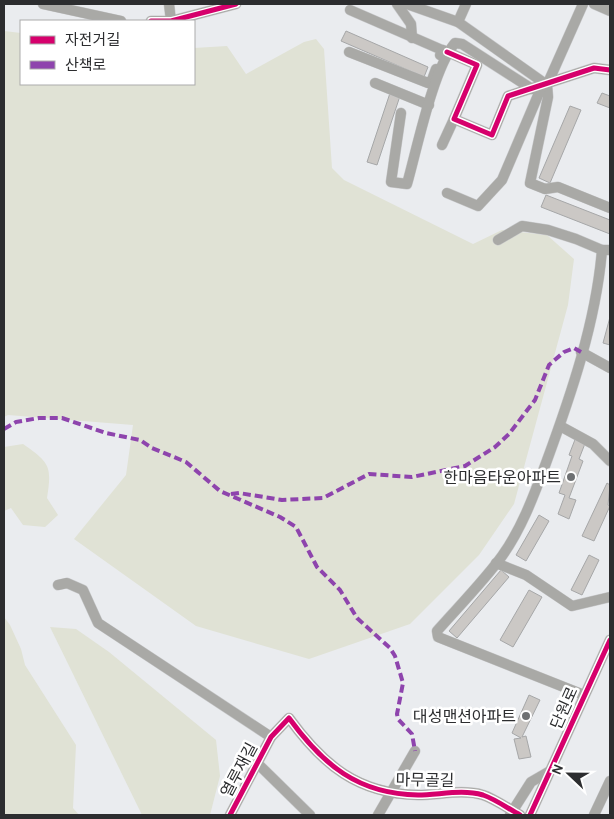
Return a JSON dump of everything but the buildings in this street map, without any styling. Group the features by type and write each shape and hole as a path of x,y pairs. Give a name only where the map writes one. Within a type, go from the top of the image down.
{"street":[{"path":"43,4 116,20"},
{"path":"169,4 171,20"},
{"path":"175,20 236,4"},
{"path":"397,4 412,24 412,38"},
{"path":"406,4 458,22 541,87 548,97 530,183 545,189 558,187 610,208"},
{"path":"458,22 466,4"},
{"path":"447,192 478,206 502,180 541,87 583,4"},
{"path":"594,4 610,11"},
{"path":"350,10 477,66 442,145"},
{"path":"349,52 428,83 432,80 445,51 455,43 462,44 541,87"},
{"path":"401,113 391,182 407,184 445,51"},
{"path":"454,119 492,135 508,96 541,87 594,68 610,70"},
{"path":"375,84 429,105"},
{"path":"498,240 522,226 576,239 606,250 595,301 560,426 529,508 496,563 437,631 438,636 584,695"},
{"path":"581,352 610,368"},
{"path":"560,426 593,444 610,461"},
{"path":"496,563 526,575 572,606 610,597"},
{"path":"58,585 67,583 83,590 98,623 271,737"},
{"name":"단원로","path":"530,815 610,640"},
{"name":"마무골길","path":"271,737 289,718 310,747 334,767 359,783 392,793 418,795 447,792 483,795 514,814"},
{"name":"열루재길","path":"230,815 256,762 271,737"},
{"name":"마무골길","path":"378,815 415,751"},
{"path":"256,762 310,815"},
{"path":"514,814 531,782 550,770"},
{"path":"594,815 610,781"}],"shaded area":[{"path":"4,31 20,33 20,85 195,85 195,48 227,46 246,74 304,42 316,39 324,49 332,168 344,180 473,244 502,230 547,235 574,259 568,305 514,504 479,555 410,624 309,659 196,626 74,539 126,475 133,425 8,415 4,417"},
{"path":"23,444 44,461 49,472 47,498 58,515 45,527 23,525 11,508 4,511 4,447"},
{"path":"4,617 10,625 21,649 25,665 76,745 73,808 79,815 4,815"},
{"path":"50,627 76,629 109,652 216,740 220,776 210,815 142,815"}],"marked path":[{"path":"231,494 239,493 282,500 323,498 369,474 412,477 465,466 495,447 509,434 535,400 549,365 564,352 574,348 581,352"},
{"path":"4,429 16,422 39,418 62,418 106,433 140,440 152,448 186,462 220,491 280,517 296,527 317,567 340,590 357,618 390,648 395,656 403,683 397,714 398,719 412,734 415,751"}],"cycle path":[{"path":"175,20 236,4"},
{"path":"447,52 477,65 454,119 492,135 508,96 594,68 610,70"},
{"path":"530,815 610,640"},
{"path":"230,815 271,737 289,718 315,750 329,763 360,783 377,789 418,795 459,792 475,793 492,799 520,815"}],"place":[{"name":"한마음타운아파트","path":"571,477"},
{"name":"대성맨션아파트","path":"526,716"}]}
